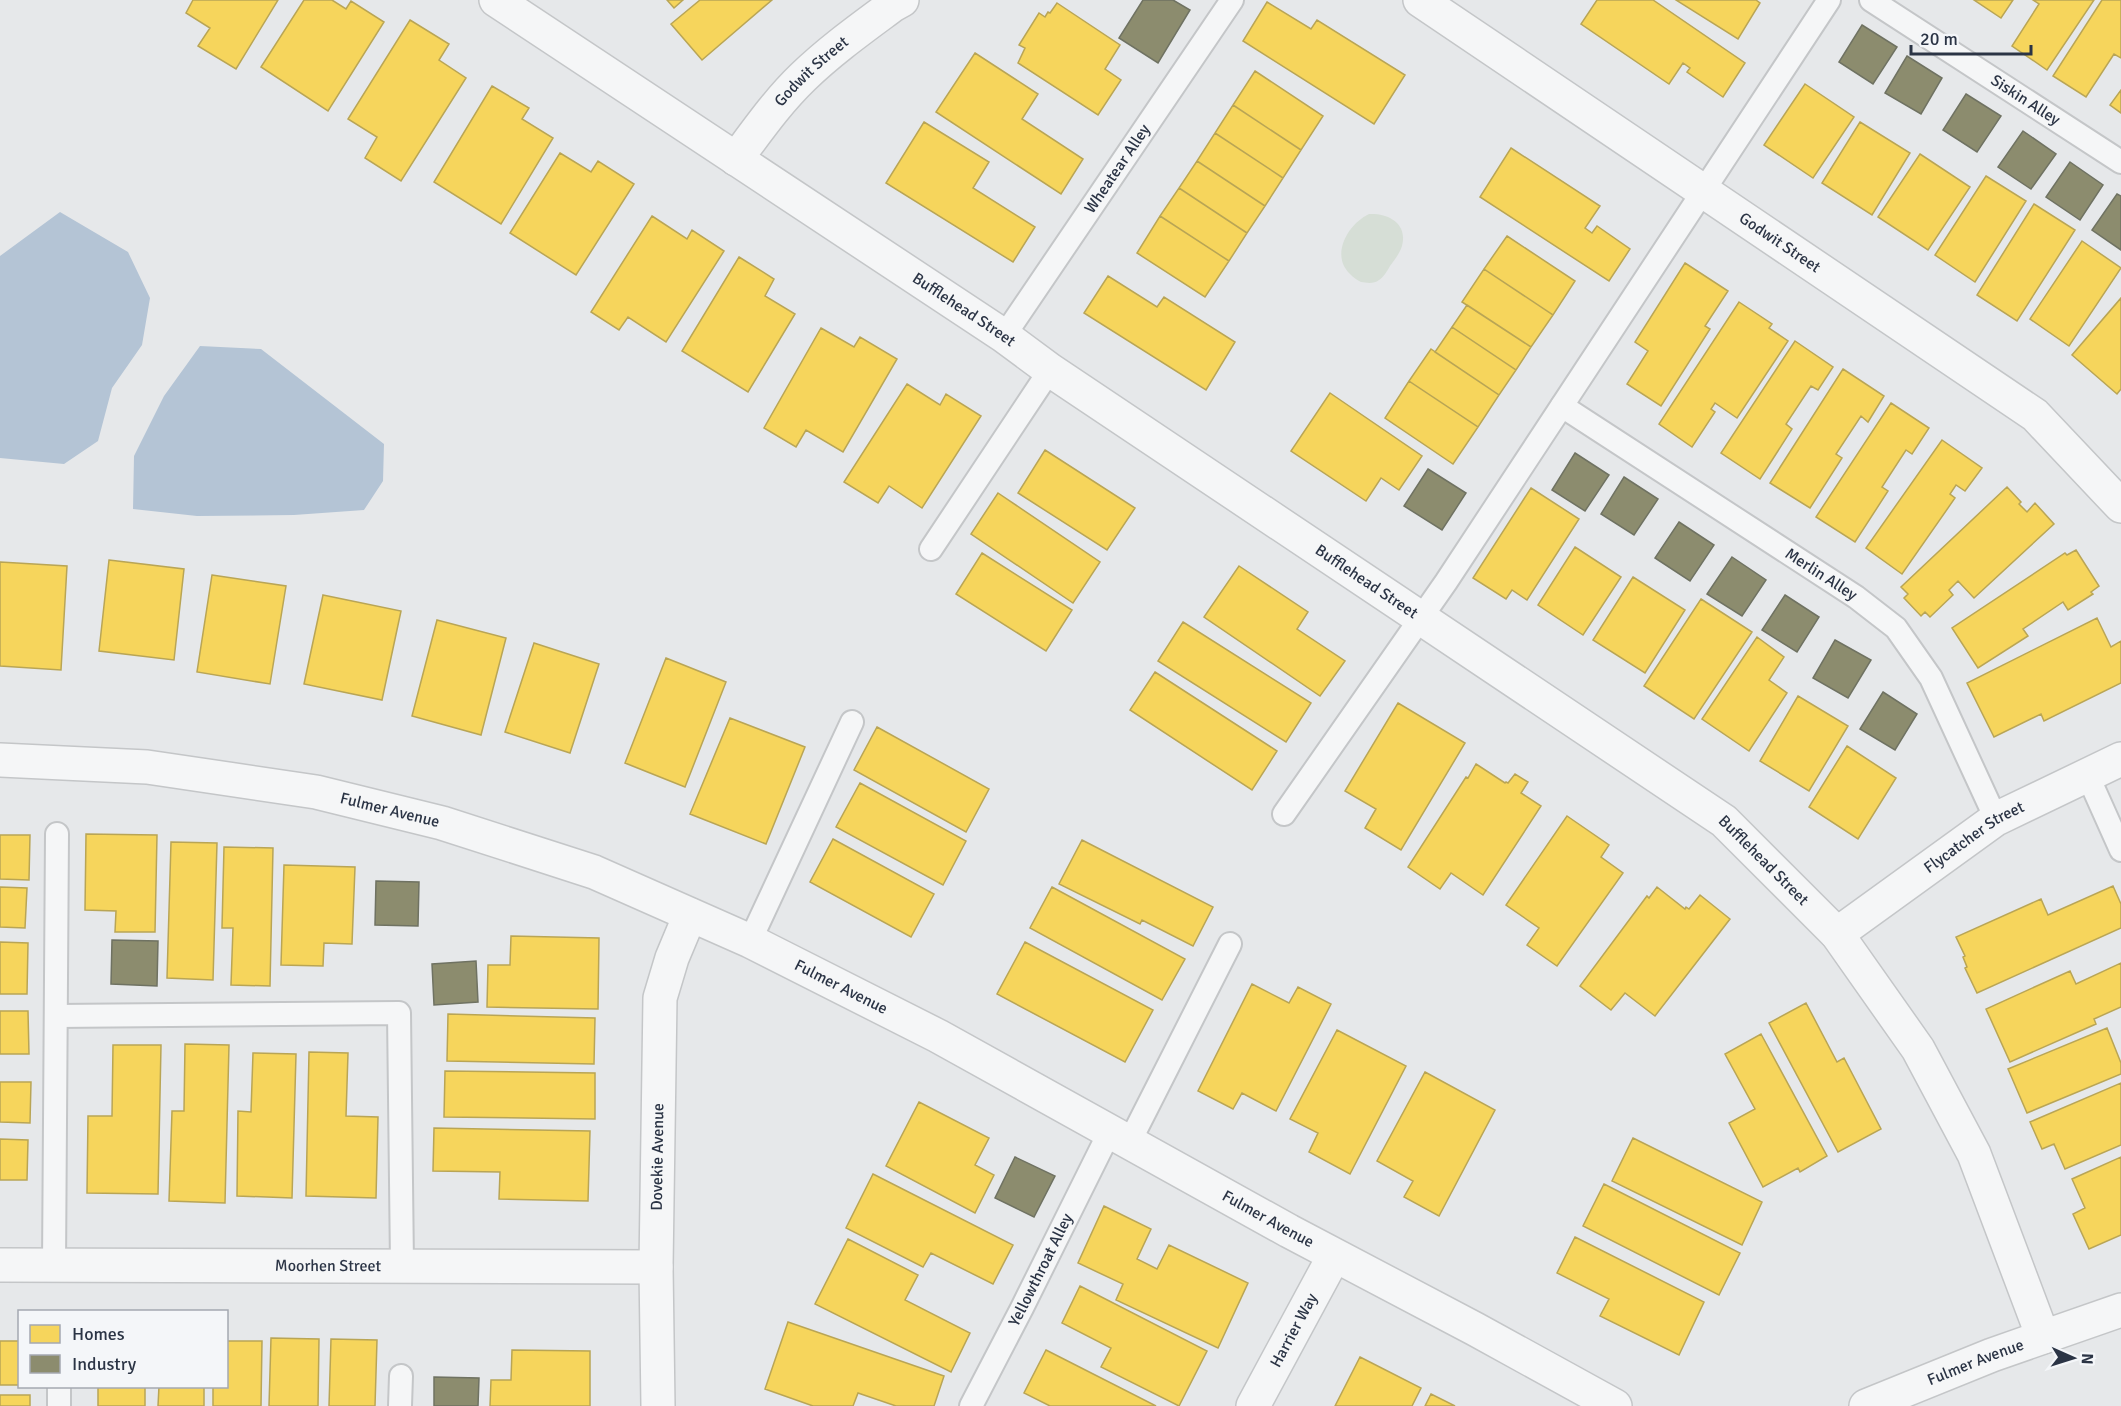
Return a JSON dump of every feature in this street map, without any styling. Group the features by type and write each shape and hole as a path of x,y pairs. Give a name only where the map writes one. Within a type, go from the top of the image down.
{"street":[{"name":"Bufflehead Street","path":"496,0 1004,336 1050,370 1724,821 1838,934 1918,1049 1974,1154 2043,1337"},
{"name":"Godwit Street","path":"1420,0 2035,415 2121,506"},
{"name":"Godwit Street","path":"736,159 768,116 802,78 840,44 895,2"},
{"name":"Flycatcher Street","path":"1838,934 1996,819 2121,759"},
{"name":"Fulmer Avenue","path":"0,760 147,766 316,792 442,823 594,872 750,941 938,1036 1334,1256 1475,1329 1615,1406"},
{"name":"Dovekie Avenue","path":"658,1406 656,1267 660,998 672,958 690,915"},
{"name":"Harrier Way","path":"1253,1406 1334,1256"},
{"name":"Moorhen Street","path":"0,1265 656,1267"},
{"name":"Fulmer Avenue","path":"1866,1406 1992,1355 2121,1310"}],"lane":[{"name":"Wheatear Alley","path":"1004,336 1232,0"},
{"path":"1284,814 1421,619 1829,0"},
{"name":"Siskin Alley","path":"1871,0 2121,162"},
{"path":"931,549 1050,370"},
{"name":"Merlin Alley","path":"1562,406 1856,597 1896,628 1931,678 1996,819"},
{"path":"750,941 852,722"},
{"path":"2087,774 2121,850"},
{"path":"54,1265 57,834"},
{"name":"Yellowthroat Alley","path":"970,1406 1022,1308 1230,944"},
{"path":"56,1016 399,1013 402,1265"},
{"path":"400,1376 400,1406"},
{"path":"59,1388 59,1406"}],"shaded area":[{"path":"1369,214 1383,215 1395,221 1402,231 1403,238 1400,251 1385,274 1381,279 1370,283 1361,282 1353,277 1344,266 1342,258 1342,249 1348,232"}],"water":[{"path":"60,212 128,252 150,298 142,345 112,388 98,441 64,464 0,458 0,256"},
{"path":"200,346 261,349 384,444 383,481 364,510 294,515 197,516 133,509 134,456 164,396"}],"building: Homes":[{"path":"193,0 278,0 236,69 198,46 210,28 186,13"},
{"path":"304,0 332,0 346,9 351,1 384,22 328,111 261,67"},
{"path":"667,0 683,0 674,8"},
{"path":"700,0 772,0 702,60 671,24"},
{"path":"1597,0 1653,0 1745,63 1723,97 1687,72 1690,68 1683,63 1669,84 1581,24"},
{"path":"1676,0 1756,0 1760,3 1738,39"},
{"path":"1974,0 2013,0 2001,18"},
{"path":"2033,0 2094,0 2047,70 2012,46 2039,4"},
{"path":"2102,0 2121,0 2121,58 2114,54 2086,97 2053,76"},
{"path":"1267,2 1311,29 1317,20 1405,75 1374,124 1243,41"},
{"path":"1057,3 1120,45 1105,69 1121,80 1098,115 1018,63 1025,48 1019,45 1039,13 1045,17"},
{"path":"410,20 449,44 439,60 466,78 401,181 365,158 377,137 348,119"},
{"path":"975,53 1038,94 1022,119 1083,159 1061,194 936,112"},
{"path":"1255,71 1323,116 1301,150 1233,105"},
{"path":"1805,84 1854,117 1813,178 1764,145"},
{"path":"492,86 529,108 522,119 553,138 501,224 434,182"},
{"path":"2121,90 2121,113 2110,105"},
{"path":"1233,105 1301,150 1283,178 1215,133"},
{"path":"924,122 989,162 973,188 1035,227 1013,262 886,183"},
{"path":"1860,122 1910,153 1872,215 1822,183"},
{"path":"1215,133 1283,178 1265,206 1197,161"},
{"path":"1511,148 1600,206 1585,228 1592,233 1597,226 1630,249 1609,281 1480,197"},
{"path":"560,153 591,172 598,161 634,184 576,275 510,233"},
{"path":"1920,154 1970,187 1928,250 1878,217"},
{"path":"1197,161 1265,206 1247,233 1179,188"},
{"path":"1986,176 2026,201 1975,282 1935,255"},
{"path":"1179,188 1247,233 1229,261 1160,216"},
{"path":"2034,204 2075,230 2017,321 1977,295"},
{"path":"652,216 687,239 692,230 724,251 666,342 628,317 619,330 591,312"},
{"path":"1160,216 1229,261 1205,297 1137,253"},
{"path":"1507,236 1575,281 1553,315 1484,269"},
{"path":"2082,241 2121,268 2069,346 2030,319"},
{"path":"739,257 774,279 765,296 795,314 748,392 682,351"},
{"path":"1685,263 1728,291 1705,326 1710,329 1661,406 1627,384 1648,351 1635,342"},
{"path":"1484,269 1553,315 1531,347 1462,302"},
{"path":"1108,276 1157,307 1164,297 1235,342 1206,390 1084,313"},
{"path":"2121,298 2121,389 2117,394 2072,355"},
{"path":"1739,302 1772,324 1769,328 1788,341 1737,418 1715,403 1711,409 1715,412 1692,447 1659,424"},
{"path":"1467,305 1531,347 1516,370 1452,327"},
{"path":"1452,327 1516,370 1499,395 1435,352"},
{"path":"821,328 854,347 860,337 897,359 843,452 806,430 796,447 764,428"},
{"path":"1795,341 1833,367 1818,390 1811,386 1786,424 1792,429 1760,479 1721,453"},
{"path":"1431,349 1499,395 1478,427 1409,381"},
{"path":"1843,369 1884,396 1868,422 1861,416 1836,454 1842,458 1810,508 1770,483"},
{"path":"1409,381 1478,427 1453,464 1385,418"},
{"path":"907,384 940,405 946,394 981,416 922,508 889,486 878,503 844,482"},
{"path":"1330,393 1422,456 1399,490 1381,478 1366,501 1291,451"},
{"path":"1891,403 1929,428 1912,454 1906,450 1882,487 1888,491 1855,542 1816,517"},
{"path":"1942,440 1982,468 1965,491 1956,485 1950,494 1955,498 1902,574 1866,548"},
{"path":"1045,450 1135,508 1107,550 1018,493"},
{"path":"2007,487 2027,512 2035,503 2054,524 1974,598 1958,581 1949,590 1953,595 1930,617 1925,612 1921,616 1904,598 1908,594 1901,587"},
{"path":"1531,488 1579,519 1527,600 1512,590 1506,599 1473,578"},
{"path":"998,493 1100,562 1073,603 971,534"},
{"path":"1575,547 1621,577 1583,635 1538,605"},
{"path":"2076,550 2099,586 2091,592 2093,594 2068,610 2063,602 2023,629 2028,636 1978,668 1952,628 2065,553 2067,555"},
{"path":"982,553 1072,610 1046,651 956,594"},
{"path":"109,560 184,569 174,660 99,651"},
{"path":"0,562 67,566 61,670 0,666"},
{"path":"1239,566 1308,612 1297,629 1345,661 1320,696 1204,617"},
{"path":"212,575 286,586 270,684 197,672"},
{"path":"1633,577 1685,610 1645,673 1593,640"},
{"path":"323,595 401,611 382,700 304,684"},
{"path":"1701,599 1752,632 1694,719 1644,686"},
{"path":"2097,618 2111,647 2121,641 2121,683 2044,721 2041,714 1994,737 1967,683"},
{"path":"437,620 506,638 481,735 412,716"},
{"path":"1183,622 1311,703 1286,742 1158,661"},
{"path":"1757,637 1784,657 1769,680 1787,693 1749,751 1702,719"},
{"path":"534,643 599,664 570,753 505,732"},
{"path":"666,658 726,682 685,787 625,763"},
{"path":"1155,672 1277,751 1252,790 1130,710"},
{"path":"1798,696 1848,726 1809,791 1760,761"},
{"path":"1398,703 1465,743 1401,850 1365,828 1376,809 1345,791"},
{"path":"730,718 805,747 766,844 690,814"},
{"path":"877,727 989,789 966,832 854,770"},
{"path":"1847,746 1896,778 1858,839 1809,807"},
{"path":"1476,764 1505,783 1508,783 1515,774 1528,782 1521,793 1541,806 1483,895 1451,873 1440,889 1408,867"},
{"path":"860,783 966,841 943,885 836,827"},
{"path":"1567,816 1609,845 1601,857 1623,873 1557,966 1527,945 1539,928 1506,905"},
{"path":"86,834 157,835 155,932 115,932 116,911 85,910"},
{"path":"0,835 30,835 29,880 0,879"},
{"path":"833,839 934,894 911,937 810,882"},
{"path":"1082,840 1213,907 1193,946 1142,920 1140,924 1059,884"},
{"path":"171,842 217,843 213,980 167,978"},
{"path":"224,847 273,848 270,986 231,985 233,928 222,928"},
{"path":"284,865 355,867 352,944 324,943 323,966 281,965"},
{"path":"2113,886 2121,904 2121,928 1977,993 1965,968 1967,967 1963,957 1965,956 1956,937 2041,899 2048,915"},
{"path":"0,887 27,888 25,928 0,927"},
{"path":"1052,887 1185,959 1162,1000 1030,928"},
{"path":"1657,887 1685,909 1686,907 1689,909 1700,895 1730,919 1655,1016 1625,993 1611,1010 1580,986 1647,896 1649,898"},
{"path":"511,936 599,938 598,1009 487,1007 488,965 510,965"},
{"path":"0,942 28,943 27,994 0,994"},
{"path":"1025,942 1153,1010 1125,1062 997,994"},
{"path":"2121,963 2121,1007 2094,1019 2096,1024 2010,1062 1986,1009 2070,971 2076,984"},
{"path":"1252,984 1289,1003 1298,987 1331,1004 1276,1111 1242,1093 1233,1109 1198,1091"},
{"path":"1806,1003 1837,1062 1844,1058 1881,1129 1838,1152 1769,1023"},
{"path":"0,1011 28,1011 29,1054 0,1054"},
{"path":"448,1014 595,1018 594,1064 447,1061"},
{"path":"2107,1028 2121,1063 2121,1074 2027,1113 2008,1069"},
{"path":"1337,1030 1406,1066 1350,1174 1309,1152 1318,1133 1290,1119"},
{"path":"1761,1034 1827,1156 1800,1172 1798,1168 1763,1187 1729,1123 1755,1109 1725,1054"},
{"path":"185,1044 229,1045 225,1203 169,1201 172,1111 184,1111"},
{"path":"113,1045 161,1045 158,1194 87,1193 88,1116 112,1116"},
{"path":"309,1052 348,1053 346,1116 378,1117 376,1198 306,1196"},
{"path":"253,1053 296,1054 292,1198 237,1196 238,1111 251,1112"},
{"path":"445,1071 595,1073 595,1119 444,1117"},
{"path":"1425,1072 1495,1110 1439,1216 1404,1197 1413,1181 1377,1161"},
{"path":"0,1082 31,1082 30,1123 0,1122"},
{"path":"2121,1083 2121,1145 2065,1169 2054,1144 2042,1149 2030,1122"},
{"path":"919,1102 989,1138 975,1165 994,1175 975,1213 886,1166"},
{"path":"434,1128 590,1131 588,1201 499,1199 500,1172 433,1171"},
{"path":"1633,1138 1762,1202 1742,1245 1612,1181"},
{"path":"0,1139 28,1140 27,1180 0,1180"},
{"path":"2121,1157 2121,1235 2089,1249 2073,1214 2085,1208 2072,1179"},
{"path":"873,1174 1013,1245 993,1284 931,1253 923,1267 846,1228"},
{"path":"1604,1184 1740,1253 1719,1295 1583,1226"},
{"path":"1104,1206 1151,1229 1137,1259 1157,1269 1169,1245 1248,1283 1218,1348 1116,1300 1123,1284 1078,1263"},
{"path":"1575,1237 1704,1302 1679,1355 1600,1316 1609,1299 1557,1273"},
{"path":"848,1239 918,1275 905,1300 970,1333 951,1372 815,1304"},
{"path":"1080,1286 1207,1351 1179,1406 1101,1367 1111,1348 1062,1323"},
{"path":"788,1322 944,1376 934,1406 896,1406 858,1393 853,1406 813,1406 765,1389"},
{"path":"271,1338 319,1339 318,1406 269,1406"},
{"path":"331,1339 377,1340 375,1406 329,1406"},
{"path":"0,1341 18,1341 18,1385 0,1385"},
{"path":"228,1341 262,1341 261,1406 213,1406 213,1388 228,1388"},
{"path":"512,1350 590,1351 590,1406 490,1406 491,1380 511,1380"},
{"path":"1046,1350 1156,1406 1050,1406 1024,1393"},
{"path":"1360,1357 1421,1388 1412,1406 1335,1406"},
{"path":"98,1388 145,1388 145,1406 98,1406"},
{"path":"159,1388 204,1388 204,1406 158,1406"},
{"path":"1431,1394 1455,1406 1425,1406"},
{"path":"0,1395 30,1395 30,1406 0,1406"}],"building: Industry":[{"path":"1143,0 1173,0 1190,10 1158,63 1119,38"},
{"path":"1862,25 1897,47 1873,84 1839,62"},
{"path":"1907,56 1942,78 1921,114 1885,93"},
{"path":"1966,94 2001,116 1977,152 1943,130"},
{"path":"2023,131 2056,154 2031,189 1998,167"},
{"path":"2070,162 2103,185 2080,220 2046,197"},
{"path":"2117,194 2121,196 2121,250 2092,230"},
{"path":"1575,453 1609,475 1585,511 1552,490"},
{"path":"1428,469 1466,493 1442,530 1404,506"},
{"path":"1624,477 1658,499 1634,535 1601,514"},
{"path":"1679,522 1714,545 1690,581 1655,558"},
{"path":"1732,557 1766,580 1742,616 1707,594"},
{"path":"1785,595 1819,617 1797,652 1762,630"},
{"path":"1835,640 1871,660 1848,698 1813,678"},
{"path":"1883,692 1917,714 1895,750 1860,729"},
{"path":"376,881 419,882 418,926 375,925"},
{"path":"112,940 158,941 157,986 111,984"},
{"path":"476,961 478,1002 434,1005 432,964"},
{"path":"1015,1157 1055,1176 1034,1217 995,1198"},
{"path":"434,1377 479,1378 478,1406 434,1406"}]}
